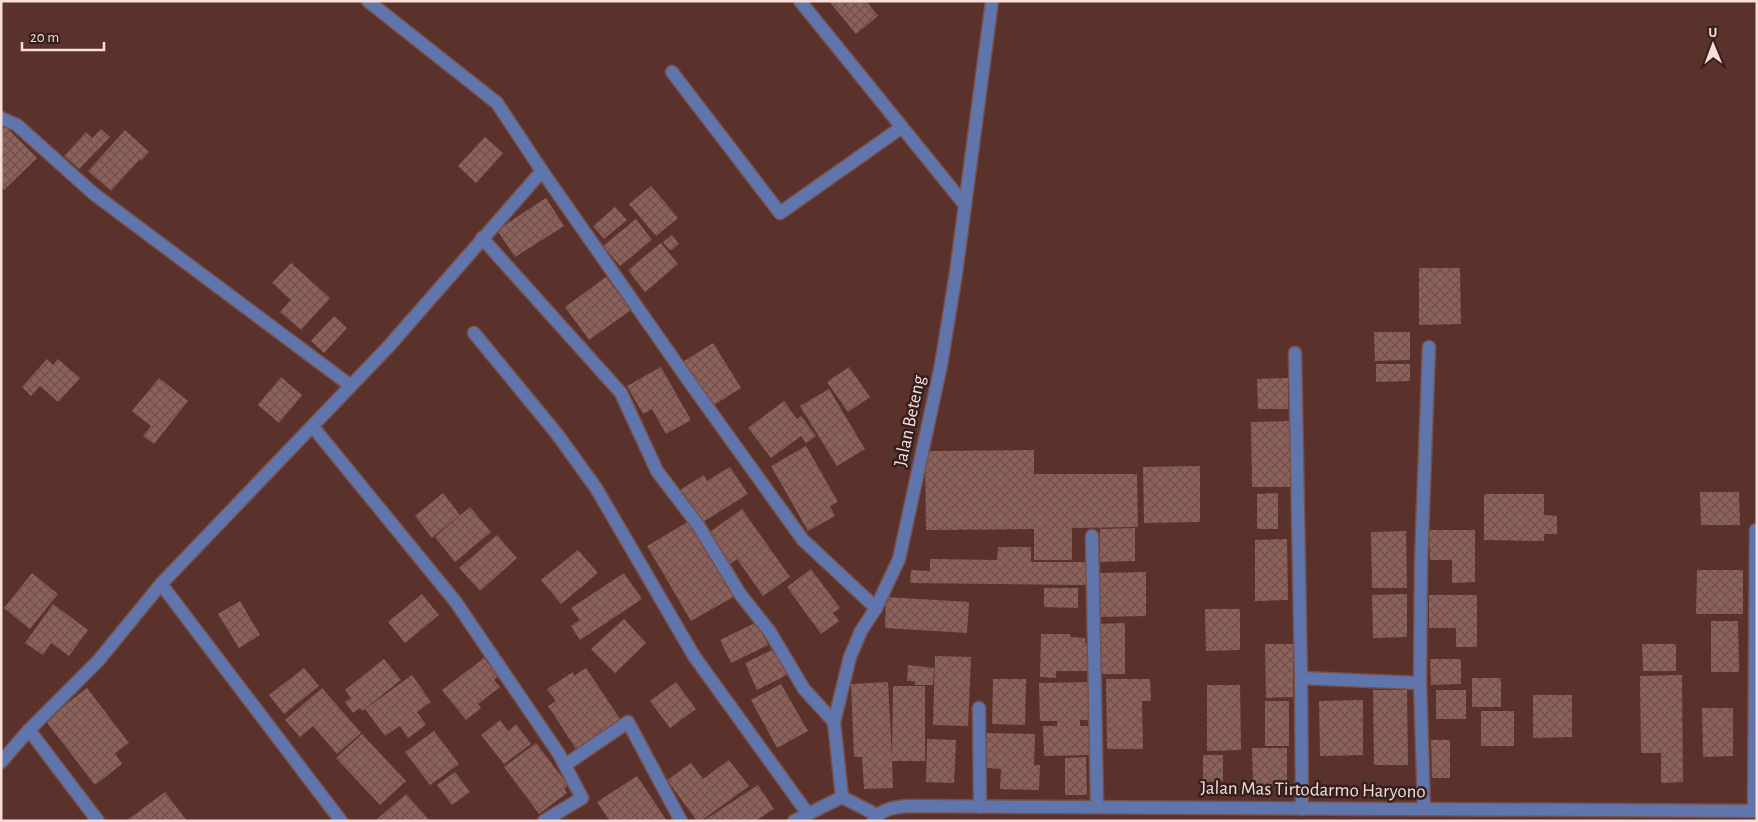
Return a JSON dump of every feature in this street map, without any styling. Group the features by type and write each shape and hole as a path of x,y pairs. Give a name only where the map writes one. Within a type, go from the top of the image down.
{"street":[{"path":"368,1 497,103 542,171 803,540 876,608"},
{"path":"800,1 965,205"},
{"name":"Jalan Beteng","path":"842,797 834,722 850,657 861,631 876,608 899,559 901,550 941,366 992,1"},
{"path":"672,72 780,213 902,127"},
{"path":"1,118 18,125 94,194 351,386"},
{"path":"1,762 29,730 98,661 161,584 389,346 542,171"},
{"path":"482,238 622,393 658,471 698,525 740,594 770,632 804,689 834,722"},
{"path":"474,333 557,434 596,488 694,656 808,814"},
{"path":"1424,809 1420,683 1421,562 1428,347"},
{"path":"1295,353 1302,809"},
{"path":"313,427 455,601 565,765 582,798 544,821"},
{"path":"1755,811 1756,530"},
{"path":"1092,536 1097,806"},
{"path":"161,584 341,821"},
{"path":"1301,678 1420,683"},
{"path":"978,708 980,807"},
{"path":"565,765 628,722 682,821"},
{"path":"29,730 98,821"},
{"path":"794,821 842,797 875,818"},
{"name":"Jalan Mas Tirtodarmo Haryono","path":"875,818 883,811 898,807 1097,806 1302,809 1332,815 1408,815 1424,809 1668,816 1755,811"}],"building":[{"path":"829,1 866,1 878,16 856,34"},
{"path":"5,126 37,158 4,190 1,187 1,130"},
{"path":"101,129 110,137 79,169 64,156 86,132 92,138"},
{"path":"125,130 149,152 141,161 140,159 111,191 88,171"},
{"path":"485,137 503,153 476,183 458,166"},
{"path":"651,186 678,218 656,236 629,204"},
{"path":"546,198 564,226 515,257 497,230"},
{"path":"615,207 627,220 604,239 593,226"},
{"path":"636,219 652,240 620,266 603,246"},
{"path":"672,235 679,244 670,251 663,242"},
{"path":"661,243 678,264 645,292 628,270"},
{"path":"291,263 330,298 301,330 280,312 291,300 272,283"},
{"path":"1419,268 1460,268 1461,324 1419,325"},
{"path":"606,277 631,310 589,340 565,307"},
{"path":"334,316 347,328 324,353 311,341"},
{"path":"1374,332 1410,332 1410,360 1375,361"},
{"path":"713,343 741,388 709,408 681,363"},
{"path":"47,359 53,365 58,359 80,378 58,402 40,386 31,396 22,387"},
{"path":"1376,364 1410,364 1410,381 1376,382"},
{"path":"661,367 691,420 666,434 652,409 643,414 627,386"},
{"path":"849,367 870,397 848,412 827,382"},
{"path":"281,377 302,395 279,423 258,405"},
{"path":"159,378 188,401 154,444 143,436 151,426 132,411"},
{"path":"1288,378 1288,409 1258,409 1257,379"},
{"path":"829,389 865,449 837,466 800,406"},
{"path":"784,401 797,419 801,416 816,436 806,443 801,436 771,458 748,428"},
{"path":"1291,421 1292,487 1252,487 1251,422"},
{"path":"806,446 838,502 830,506 835,516 808,531 771,466"},
{"path":"1034,450 1034,474 1137,474 1138,527 1072,528 1072,560 1034,560 1034,529 926,530 925,451"},
{"path":"1200,466 1200,522 1144,523 1143,467"},
{"path":"730,467 748,494 701,523 680,490 704,475 707,481"},
{"path":"1700,492 1739,492 1740,525 1701,525"},
{"path":"443,493 460,515 432,538 415,516"},
{"path":"1278,493 1278,529 1257,529 1257,494"},
{"path":"1484,494 1544,494 1544,515 1557,516 1557,534 1544,534 1544,541 1484,540"},
{"path":"470,507 491,532 455,562 435,537"},
{"path":"742,509 790,577 763,596 737,559 729,565 707,534"},
{"path":"691,520 735,596 691,621 647,546"},
{"path":"1135,528 1135,561 1100,562 1100,529"},
{"path":"1429,530 1475,530 1475,582 1452,583 1452,560 1430,560"},
{"path":"1406,531 1407,588 1372,588 1371,532"},
{"path":"497,535 517,558 480,591 459,568"},
{"path":"1287,539 1288,600 1255,601 1255,540"},
{"path":"998,547 1031,547 1031,562 1088,562 1088,585 910,583 911,570 930,571 930,559 997,560"},
{"path":"578,550 598,573 561,604 541,580"},
{"path":"811,569 840,608 833,613 839,621 821,634 787,587"},
{"path":"1697,570 1743,570 1743,614 1696,614"},
{"path":"1146,572 1146,616 1099,617 1098,573"},
{"path":"32,573 58,594 30,629 4,608"},
{"path":"624,573 642,599 580,640 571,626 580,620 571,608"},
{"path":"1044,588 1078,588 1078,608 1044,607"},
{"path":"422,594 439,615 405,643 388,622"},
{"path":"1407,594 1407,637 1373,638 1372,595"},
{"path":"1429,595 1477,595 1477,647 1456,647 1456,628 1429,628"},
{"path":"886,597 969,602 967,633 885,628"},
{"path":"240,601 260,635 239,648 218,614"},
{"path":"53,604 88,630 69,656 51,643 43,655 25,643"},
{"path":"1205,609 1240,609 1240,650 1206,651"},
{"path":"624,619 646,643 615,673 591,649"},
{"path":"1711,621 1738,621 1739,672 1711,672"},
{"path":"757,622 768,645 731,663 720,640"},
{"path":"1125,623 1125,674 1096,674 1095,624"},
{"path":"1041,634 1070,634 1070,637 1085,638 1085,643 1088,643 1088,671 1056,671 1056,678 1040,677"},
{"path":"1265,644 1293,644 1293,697 1266,698"},
{"path":"1642,644 1676,644 1676,671 1643,671"},
{"path":"774,649 787,675 757,690 745,663"},
{"path":"935,656 971,657 968,726 933,725"},
{"path":"484,658 498,676 494,680 500,687 478,704 481,708 466,720 442,690"},
{"path":"384,659 401,680 362,711 360,708 353,713 345,702 351,698 345,690"},
{"path":"1430,659 1461,659 1461,684 1431,685"},
{"path":"908,665 934,668 933,685 915,685 915,681 907,681"},
{"path":"304,668 319,686 284,714 269,695"},
{"path":"586,668 620,719 576,749 548,706 556,701 547,689 573,672 574,676"},
{"path":"412,675 431,702 417,712 426,725 408,738 400,726 385,736 365,709"},
{"path":"1682,675 1683,782 1661,783 1661,753 1641,753 1640,676"},
{"path":"1472,678 1501,678 1501,707 1472,707"},
{"path":"993,679 1026,679 1025,725 992,724"},
{"path":"1106,679 1150,679 1151,701 1142,701 1143,749 1107,749"},
{"path":"676,682 696,709 670,728 650,701"},
{"path":"888,682 892,757 893,686 925,686 925,761 892,761 893,788 864,789 862,757 854,757 851,684"},
{"path":"1089,682 1089,720 1080,720 1080,726 1089,726 1090,755 1044,756 1043,726 1057,726 1057,721 1040,721 1039,683"},
{"path":"781,684 808,731 777,748 751,700"},
{"path":"1207,685 1240,685 1241,750 1207,751"},
{"path":"87,688 129,743 115,753 122,764 95,785 45,720"},
{"path":"322,688 361,733 337,754 313,726 300,737 285,720"},
{"path":"1373,690 1407,690 1408,765 1374,765"},
{"path":"1436,690 1466,690 1466,719 1436,719"},
{"path":"1533,695 1572,695 1572,737 1533,738"},
{"path":"1363,700 1363,755 1320,756 1319,701"},
{"path":"1265,701 1289,701 1289,746 1265,746"},
{"path":"1702,708 1733,708 1733,756 1703,757"},
{"path":"1481,711 1514,711 1514,746 1481,746"},
{"path":"500,720 508,731 516,724 531,744 504,764 481,735"},
{"path":"434,731 459,764 430,785 405,752"},
{"path":"987,733 1035,734 1034,765 1040,765 1039,790 1000,789 1001,769 986,768"},
{"path":"362,734 406,781 380,805 336,758"},
{"path":"927,739 956,740 954,783 926,782"},
{"path":"1431,740 1450,740 1450,778 1432,778"},
{"path":"536,743 568,785 564,789 567,793 539,814 504,767"},
{"path":"1252,748 1287,748 1287,786 1253,786"},
{"path":"1203,755 1223,755 1223,781 1203,782"},
{"path":"1086,757 1087,795 1065,795 1065,758"},
{"path":"729,760 749,786 701,821 697,821 667,780 691,763 703,779"},
{"path":"455,772 470,792 452,805 437,785"},
{"path":"637,776 667,821 610,821 597,802"},
{"path":"758,785 774,809 755,821 703,821"},
{"path":"165,792 187,821 126,821"},
{"path":"406,794 430,821 376,820"}]}
